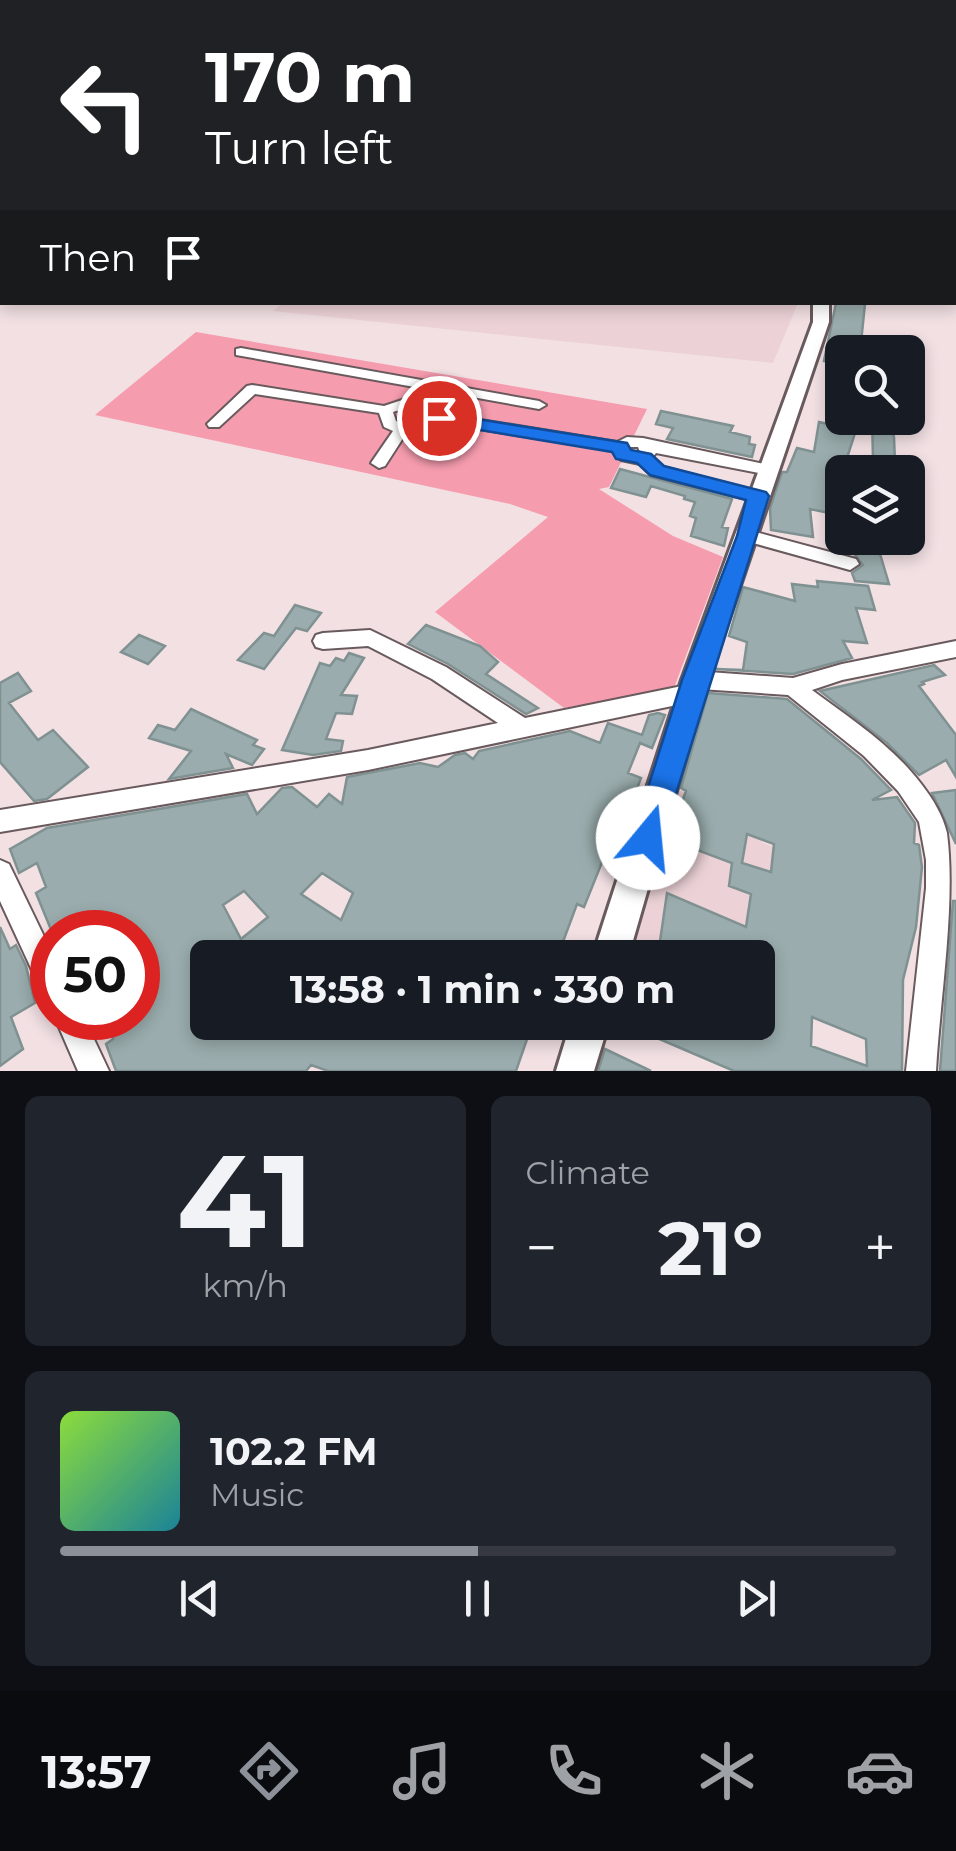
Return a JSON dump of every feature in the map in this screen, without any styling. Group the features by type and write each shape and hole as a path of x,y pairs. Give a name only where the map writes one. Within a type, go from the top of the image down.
{"main road":[{"path":"615,940 693,686 821,322 821,305"},
{"path":"575,1071 584,1040"}],"street":[{"path":"241,352 539,405"},
{"path":"214,424 252,389 384,410 416,400 429,386"},
{"path":"416,400 435,406 439,418"},
{"path":"384,410 386,420 401,430 424,429 439,418 620,447 632,442 645,452 657,471 758,496"},
{"path":"379,463 401,430"},
{"path":"645,452 768,470"},
{"path":"748,536 850,564"},
{"path":"323,641 370,638 439,673 520,726"},
{"path":"0,822 368,760 693,686 793,686 956,649"},
{"path":"793,686 884,760 916,798 935,833 940,858 938,900 921,1071"},
{"path":"3,888 30,940"},
{"path":"79,1040 94,1071"}],"shaded area":[{"path":"280,305 797,305 773,363 273,311"},
{"path":"196,332 647,409 609,487 599,489 673,536 723,557 674,688 564,708 435,612 548,517 510,504 95,415"},
{"path":"674,788 767,825 761,842 792,854 775,980 775,940 627,940"}],"building":[{"path":"836,305 865,305 862,335 829,335"},
{"path":"661,411 733,426 730,432 750,437 749,444 755,445 752,457 667,439 673,428 656,424"},
{"path":"819,422 825,423 825,435 854,435 848,455 825,455 825,512 810,509 813,537 771,530 770,508 782,472 787,472 797,448 814,452"},
{"path":"872,435 893,435 895,455 873,455"},
{"path":"620,469 732,499 722,527 728,528 724,546 691,536 696,518 690,516 695,502 684,499 685,496 651,486 646,497 611,488"},
{"path":"855,555 880,555 889,584 855,581 852,573 863,565"},
{"path":"817,581 868,586 875,610 856,608 867,643 843,641 852,658 793,674 716,669 743,670 747,642 729,636 743,587 795,601 792,584 818,587"},
{"path":"295,605 321,613 307,631 296,628 264,669 238,660 264,633 274,636"},
{"path":"426,625 480,646 498,662 486,674 538,708 526,714 448,664 408,644"},
{"path":"139,635 165,646 148,664 121,652"},
{"path":"349,653 364,658 341,695 357,696 352,714 336,713 326,739 343,741 341,751 313,755 282,750 320,663 330,666 336,658 344,661"},
{"path":"934,665 945,675 919,686 956,735 956,777 946,760 919,775 887,743 820,691"},
{"path":"18,673 31,691 9,703 38,740 53,730 88,767 47,799 34,801 0,762 0,683"},
{"path":"708,693 787,699 861,759 891,790 872,800 897,797 915,823 914,843 919,845 922,867 916,927 903,980 902,1071 734,1071 662,1040 775,1040 775,940 660,940 667,893 746,927 751,894 729,886 732,863 668,839 686,791 681,788","holes":["747,834 774,844 771,872 742,863","812,1017 866,1039 867,1066 811,1046"]},
{"path":"191,709 257,740 253,745 264,749 252,765 226,754 233,768 169,779 191,751 149,738 158,725 175,730"},
{"path":"649,715 665,715 652,748 640,743 628,773 641,778 632,802 627,800 584,907 577,904 564,940 190,940 190,1040 527,1040 516,1071 328,1071 311,1065 306,1071 116,1071 106,1044 112,1040 160,1040 160,910 43,910 36,893 46,887 37,863 19,873 10,849 47,828 247,794 257,814 282,788 292,787 317,807 329,794 342,804 347,777 420,763 438,767 455,755 465,753 473,759 479,751 570,731 600,743 608,723 642,735","holes":["322,873 353,893 341,920 301,894","244,891 268,917 241,939 223,905"]},
{"path":"956,790 956,844 932,793"},
{"path":"953,901 956,1071 940,1071"},
{"path":"0,927 10,949 16,945 26,966 30,1006 11,1017 23,1049 0,1066"},
{"path":"605,1049 651,1071 598,1071"}],"route":[{"path":"439,418 620,447 623,454 644,458 657,471 758,496 748,536 695,680 648,838"}]}
